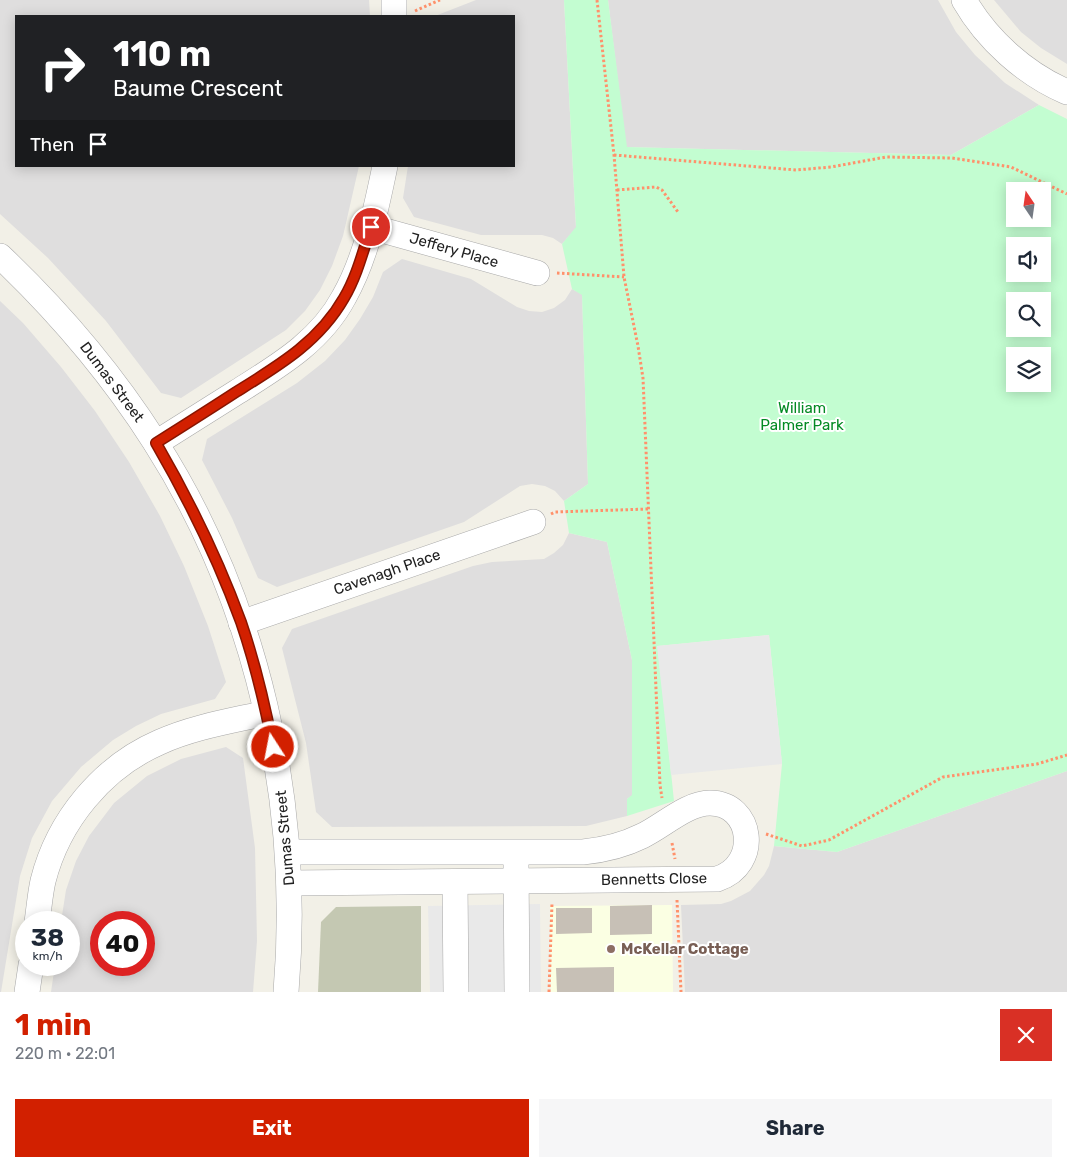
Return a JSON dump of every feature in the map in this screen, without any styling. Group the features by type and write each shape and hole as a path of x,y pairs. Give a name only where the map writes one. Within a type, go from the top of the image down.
{"street":[{"path":"964,0 982,26 1007,53 1041,78 1067,92"},
{"path":"156,443 279,366 309,343 322,329 344,298 360,264 371,227 384,167"},
{"name":"Jeffery Place","path":"371,227 537,273"},
{"name":"Dumas Street","path":"0,256 34,288 83,343 109,375 156,443 195,513 227,586 241,623 266,713 280,782 288,852 289,883 290,925 286,992"},
{"name":"Cavenagh Place","path":"241,623 533,522"},
{"path":"39,911 43,882 57,843 78,807 107,776 140,752 159,742 198,728 266,713"},
{"name":"Bennetts Close","path":"288,852 599,850 628,842 666,823 692,807 711,803 729,808 734,812 742,822 746,835 746,853 734,870 716,879 289,883"},
{"path":"516,852 516,992"},
{"path":"455,882 456,992"},
{"path":"27,992 29,976"}],"path":[{"path":"400,8 415,11 440,0"},
{"path":"597,0 614,155 624,277 638,346 642,378 660,785 666,823 675,853 681,992"},
{"path":"614,155 796,170 831,167 886,157 952,158 1011,167 1067,194"},
{"path":"617,190 656,188 662,190 678,212"},
{"path":"537,273 624,277"},
{"path":"533,522 555,512 648,509"},
{"path":"746,835 769,834 802,846 829,840 943,777 1037,764 1067,755"},
{"path":"549,992 553,900"}],"shaded area":[{"path":"0,0 369,0 370,15 15,15 15,167 359,167 343,236 332,266 320,290 305,311 286,330 181,398 161,393 106,321 48,258 0,214"},
{"path":"476,0 564,0 576,228 562,244 553,238 542,235 481,235 414,217 403,198 408,167 515,167 515,15 438,15"},
{"path":"608,0 938,0 956,32 975,55 1005,83 1039,105 951,155 626,147"},
{"path":"994,0 1067,0 1067,64 1041,48 1021,32"},
{"path":"402,259 471,279 517,307 529,311 542,312 554,308 565,300 572,289 582,294 588,484 564,501 555,491 545,486 532,484 520,486 464,522 277,587 258,578 232,518 202,460 207,439 297,383 325,361 345,340 360,319 373,297 383,272"},
{"path":"0,301 23,323 61,367 95,411 129,462 160,516 184,566 208,626 226,682 215,699 161,714 113,740 81,767 52,801 32,838 20,876 1,992 0,992"},
{"path":"569,533 607,542 632,660 632,796 627,799 627,816 586,826 332,827 316,812 306,743 282,648 292,629 473,566 492,562 544,559 563,545"},
{"path":"769,635 782,764 671,775 657,646"},
{"path":"226,747 243,758 255,848 257,941 253,992 51,992 53,976 80,976 80,911 63,911 66,890 76,861 89,836 114,803 147,776 181,759"},
{"path":"1067,771 1067,992 685,992 681,905 721,904 750,891 769,866 774,846 837,852"},
{"path":"540,904 541,992 430,992 428,906"},
{"name":"McKellar Cottage","path":"672,905 673,992 551,992 550,906"},
{"path":"421,906 421,992 318,992 321,922 336,907"}],"green space":[{"name":"William Palmer Park","path":"564,0 608,0 627,147 951,155 1039,105 1067,119 1067,771 837,852 774,846 782,764 769,635 658,646 674,801 627,816 627,799 632,795 632,660 607,542 569,533 564,501 588,484 582,295 572,289 562,244 576,227"}],"building":[{"path":"652,905 652,934 610,935 610,906"},
{"path":"556,908 592,908 592,933 556,934"},
{"path":"614,967 614,992 557,992 556,968"}],"place":[{"name":"McKellar Cottage","path":"611,949"}],"route":[{"path":"273,747 251,653 227,586 195,513 156,443 279,366 309,343 334,314 344,298 360,264 371,227"}]}
